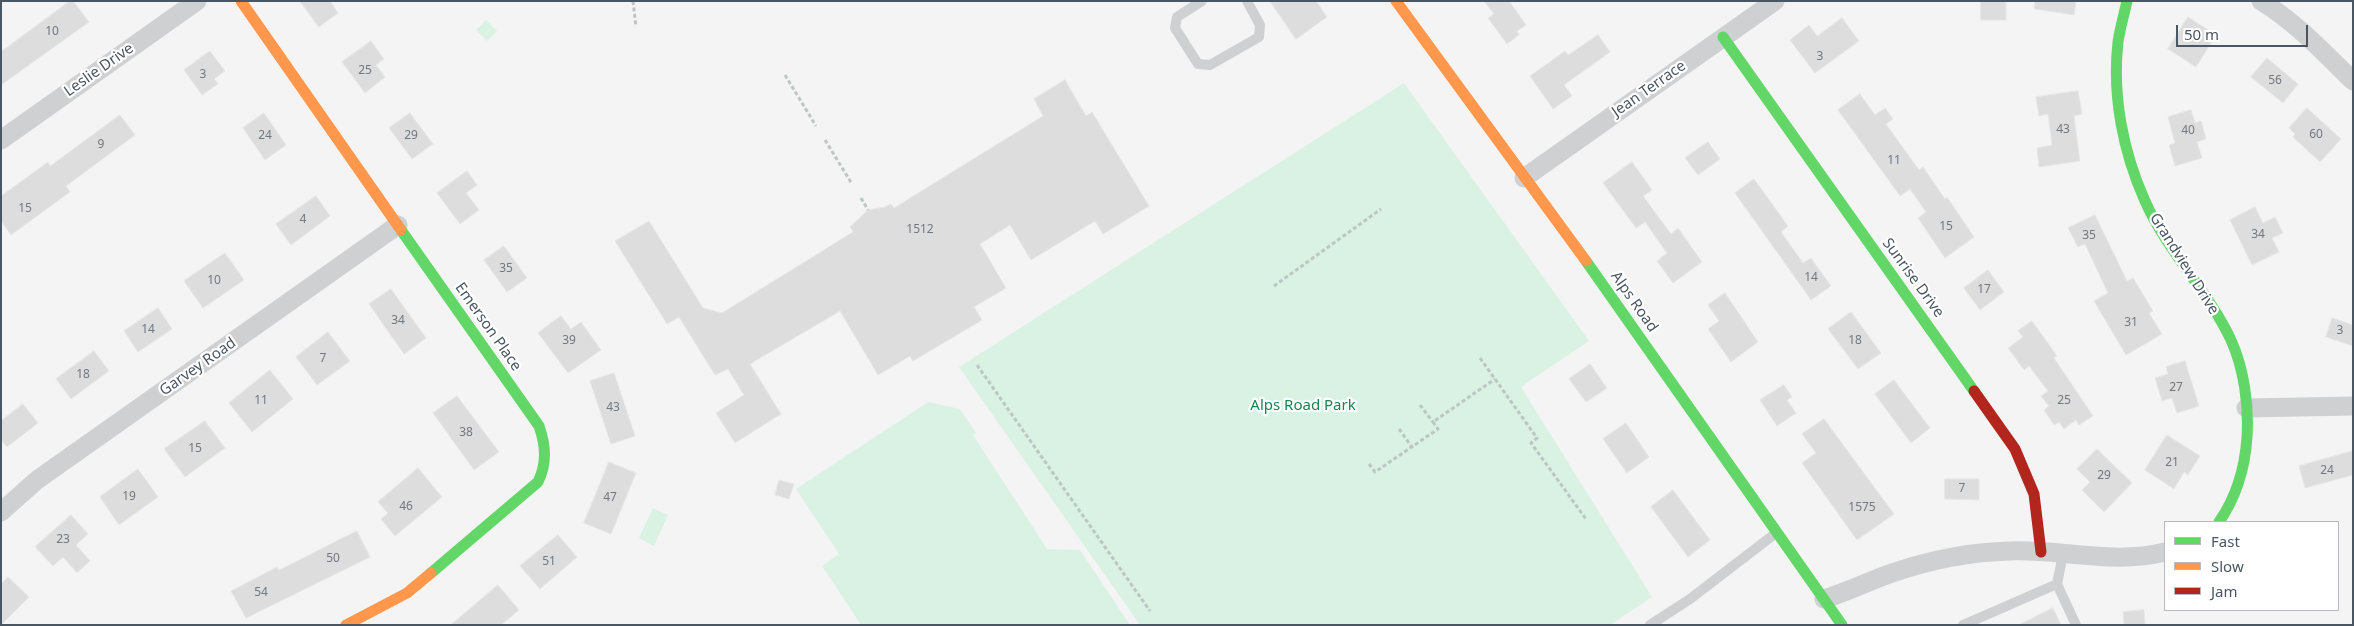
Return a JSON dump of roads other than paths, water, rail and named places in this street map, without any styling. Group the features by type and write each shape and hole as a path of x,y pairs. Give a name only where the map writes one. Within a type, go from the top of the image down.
{"street":[{"name":"Leslie Drive","path":"1,140 197,1"},
{"name":"Emerson Place","path":"241,1 539,426 544,441 546,456 544,470 538,482 421,580 389,604 346,625"},
{"name":"Alps Road","path":"1396,1 1611,295 1842,625"},
{"name":"Jean Terrace","path":"1524,178 1775,1"},
{"name":"Grandview Drive","path":"2127,1 2118,45 2117,76 2125,135 2133,169 2146,202 2162,233 2220,321 2234,347 2242,377 2246,408 2243,467 2238,490 2229,509 2220,521"},
{"path":"2261,1 2284,15 2307,33 2353,80"},
{"name":"Sunrise Drive","path":"1723,37 2016,449 2034,494 2041,552"},
{"name":"Garvey Road","path":"1,512 37,480 398,225"},
{"path":"2246,408 2353,406"},
{"path":"1824,599 1890,574 1937,560 2010,550 2099,558 2132,558 2164,552"}],"lane":[{"path":"1202,1 1177,17 1175,28 1198,64 1210,65 1258,37 1260,25 1247,1"},
{"path":"1650,625 1690,599 1777,532"},
{"path":"2063,554 2057,584 2076,625"},
{"path":"1963,625 2057,584"}],"park label":[{"name":"Alps Road Park","path":"1303,406"}]}
